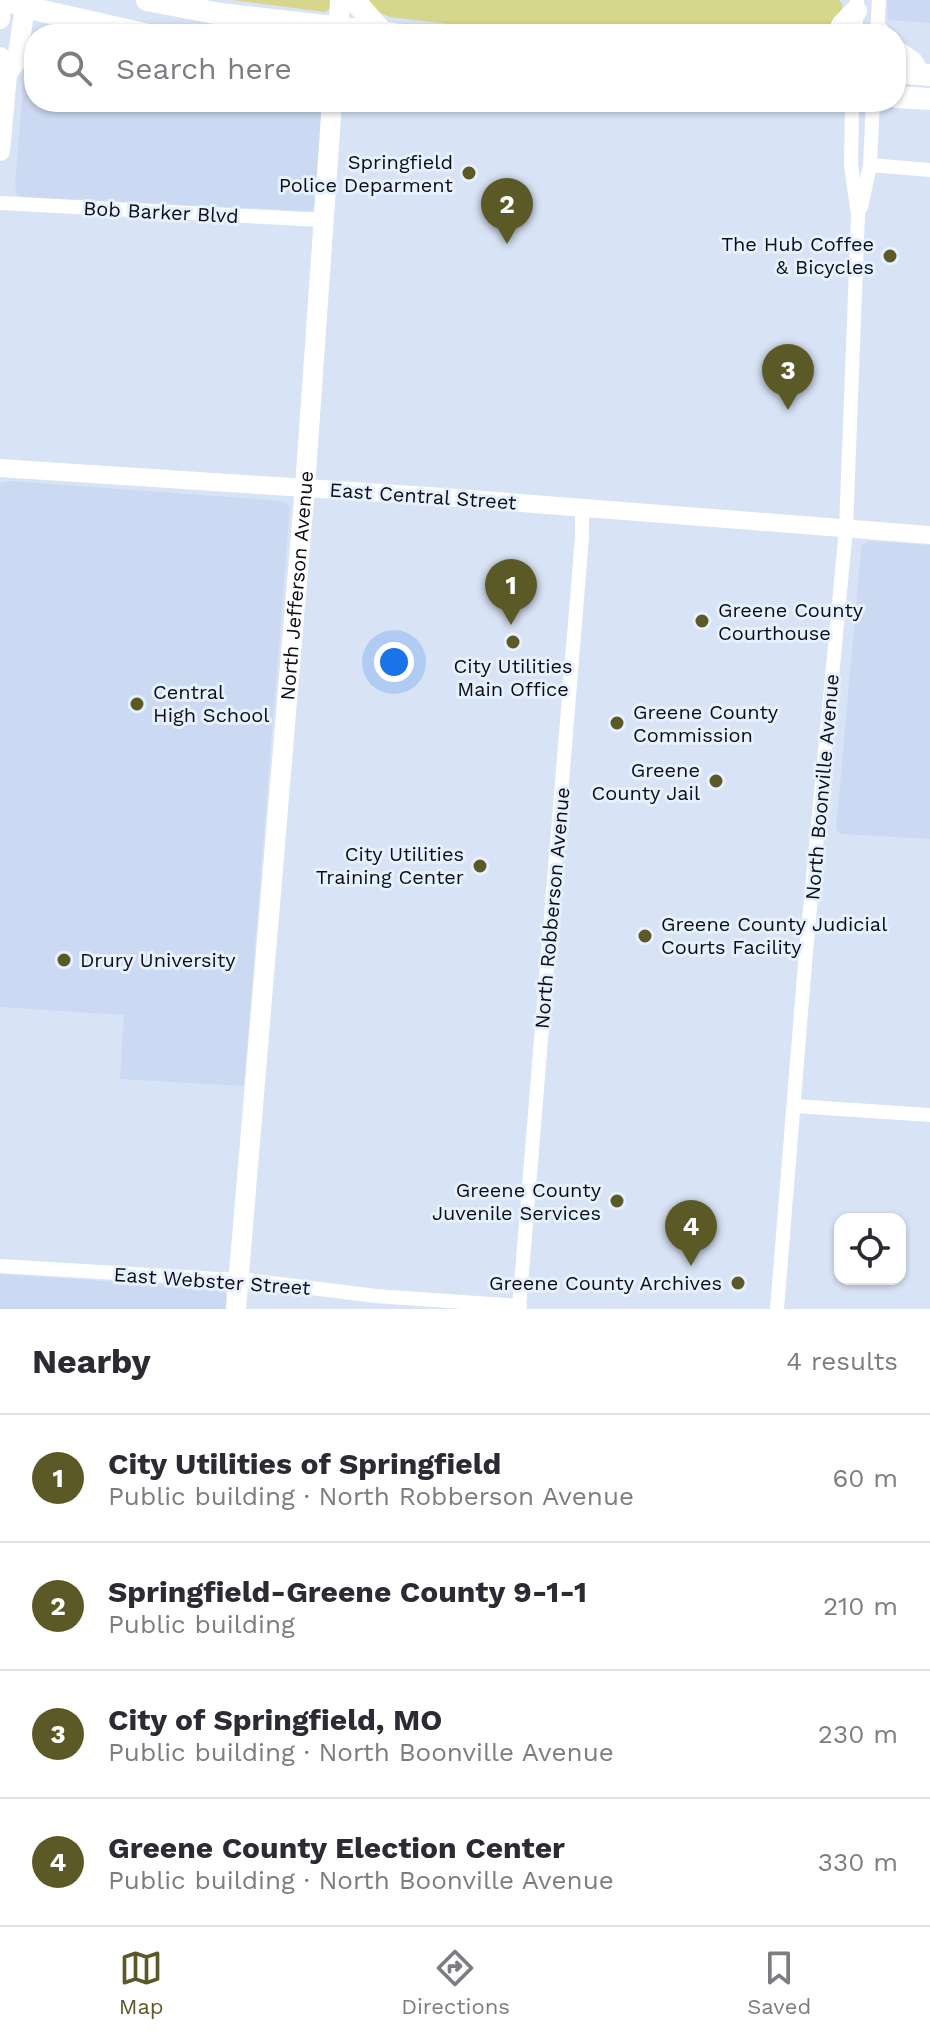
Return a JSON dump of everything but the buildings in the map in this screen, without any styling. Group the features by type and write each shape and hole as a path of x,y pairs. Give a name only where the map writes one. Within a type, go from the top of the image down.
{"main road":[{"path":"0,19 1,0"},
{"path":"147,0 289,24"},
{"path":"338,24 340,0"},
{"path":"354,0 375,24"},
{"path":"0,151 3,65 17,60 20,2 105,24"},
{"path":"843,24 856,5"},
{"path":"906,58 925,74"},
{"path":"906,98 930,99"},
{"name":"North Jefferson Avenue","path":"236,1309 305,487 331,112"}],"street":[{"path":"874,24 879,0"},
{"path":"856,5 866,24"},
{"name":"North Boonville Avenue","path":"777,1309 846,529 858,215 851,165 852,112"},
{"name":"North Boonville Avenue","path":"858,215 870,165 873,112"},
{"path":"870,165 930,170"},
{"name":"Bob Barker Blvd","path":"0,203 323,220"},
{"name":"East Central Street","path":"0,468 305,487 930,535"},
{"name":"North Robberson Avenue","path":"520,1307 580,568 582,507"},
{"path":"794,1106 930,1115"},
{"name":"East Webster Street","path":"0,1266 239,1279 376,1296 520,1307"}],"shaded area":[{"path":"232,0 331,0 330,9 325,12"},
{"path":"365,0 839,0 843,5 836,24 449,24 380,13"},
{"path":"887,0 930,0 930,23 888,20"},
{"path":"24,80 24,112 321,112 312,210 17,195 15,184"},
{"name":"Central High School","path":"9,481 282,501 290,506 244,1086 120,1079 124,1015 0,1007 0,483"},
{"path":"868,541 930,545 930,839 841,834 836,829 861,550"},
{"path":"0,1274 221,1289 225,1292 226,1309 0,1309"}],"place":[{"name":"Springfield Police Deparment","path":"469,173"},
{"name":"Springfield-Greene County 9-1-1","path":"507,244"},
{"name":"The Hub Coffee & Bicycles","path":"890,256"},
{"name":"City of Springfield, MO","path":"788,410"},
{"name":"Greene County Courthouse","path":"702,621"},
{"name":"City Utilities of Springfield","path":"511,625"},
{"name":"City Utilities Main Office","path":"513,642"},
{"name":"Central High School","path":"137,704"},
{"name":"Greene County Commission","path":"617,723"},
{"name":"Greene County Jail","path":"716,781"},
{"name":"City Utilities Training Center","path":"480,866"},
{"name":"Greene County Judicial Courts Facility","path":"645,936"},
{"name":"Drury University","path":"64,960"},
{"name":"Greene County Juvenile Services","path":"617,1201"},
{"name":"Greene County Election Center","path":"691,1266"},
{"name":"Greene County Archives","path":"738,1283"}]}
